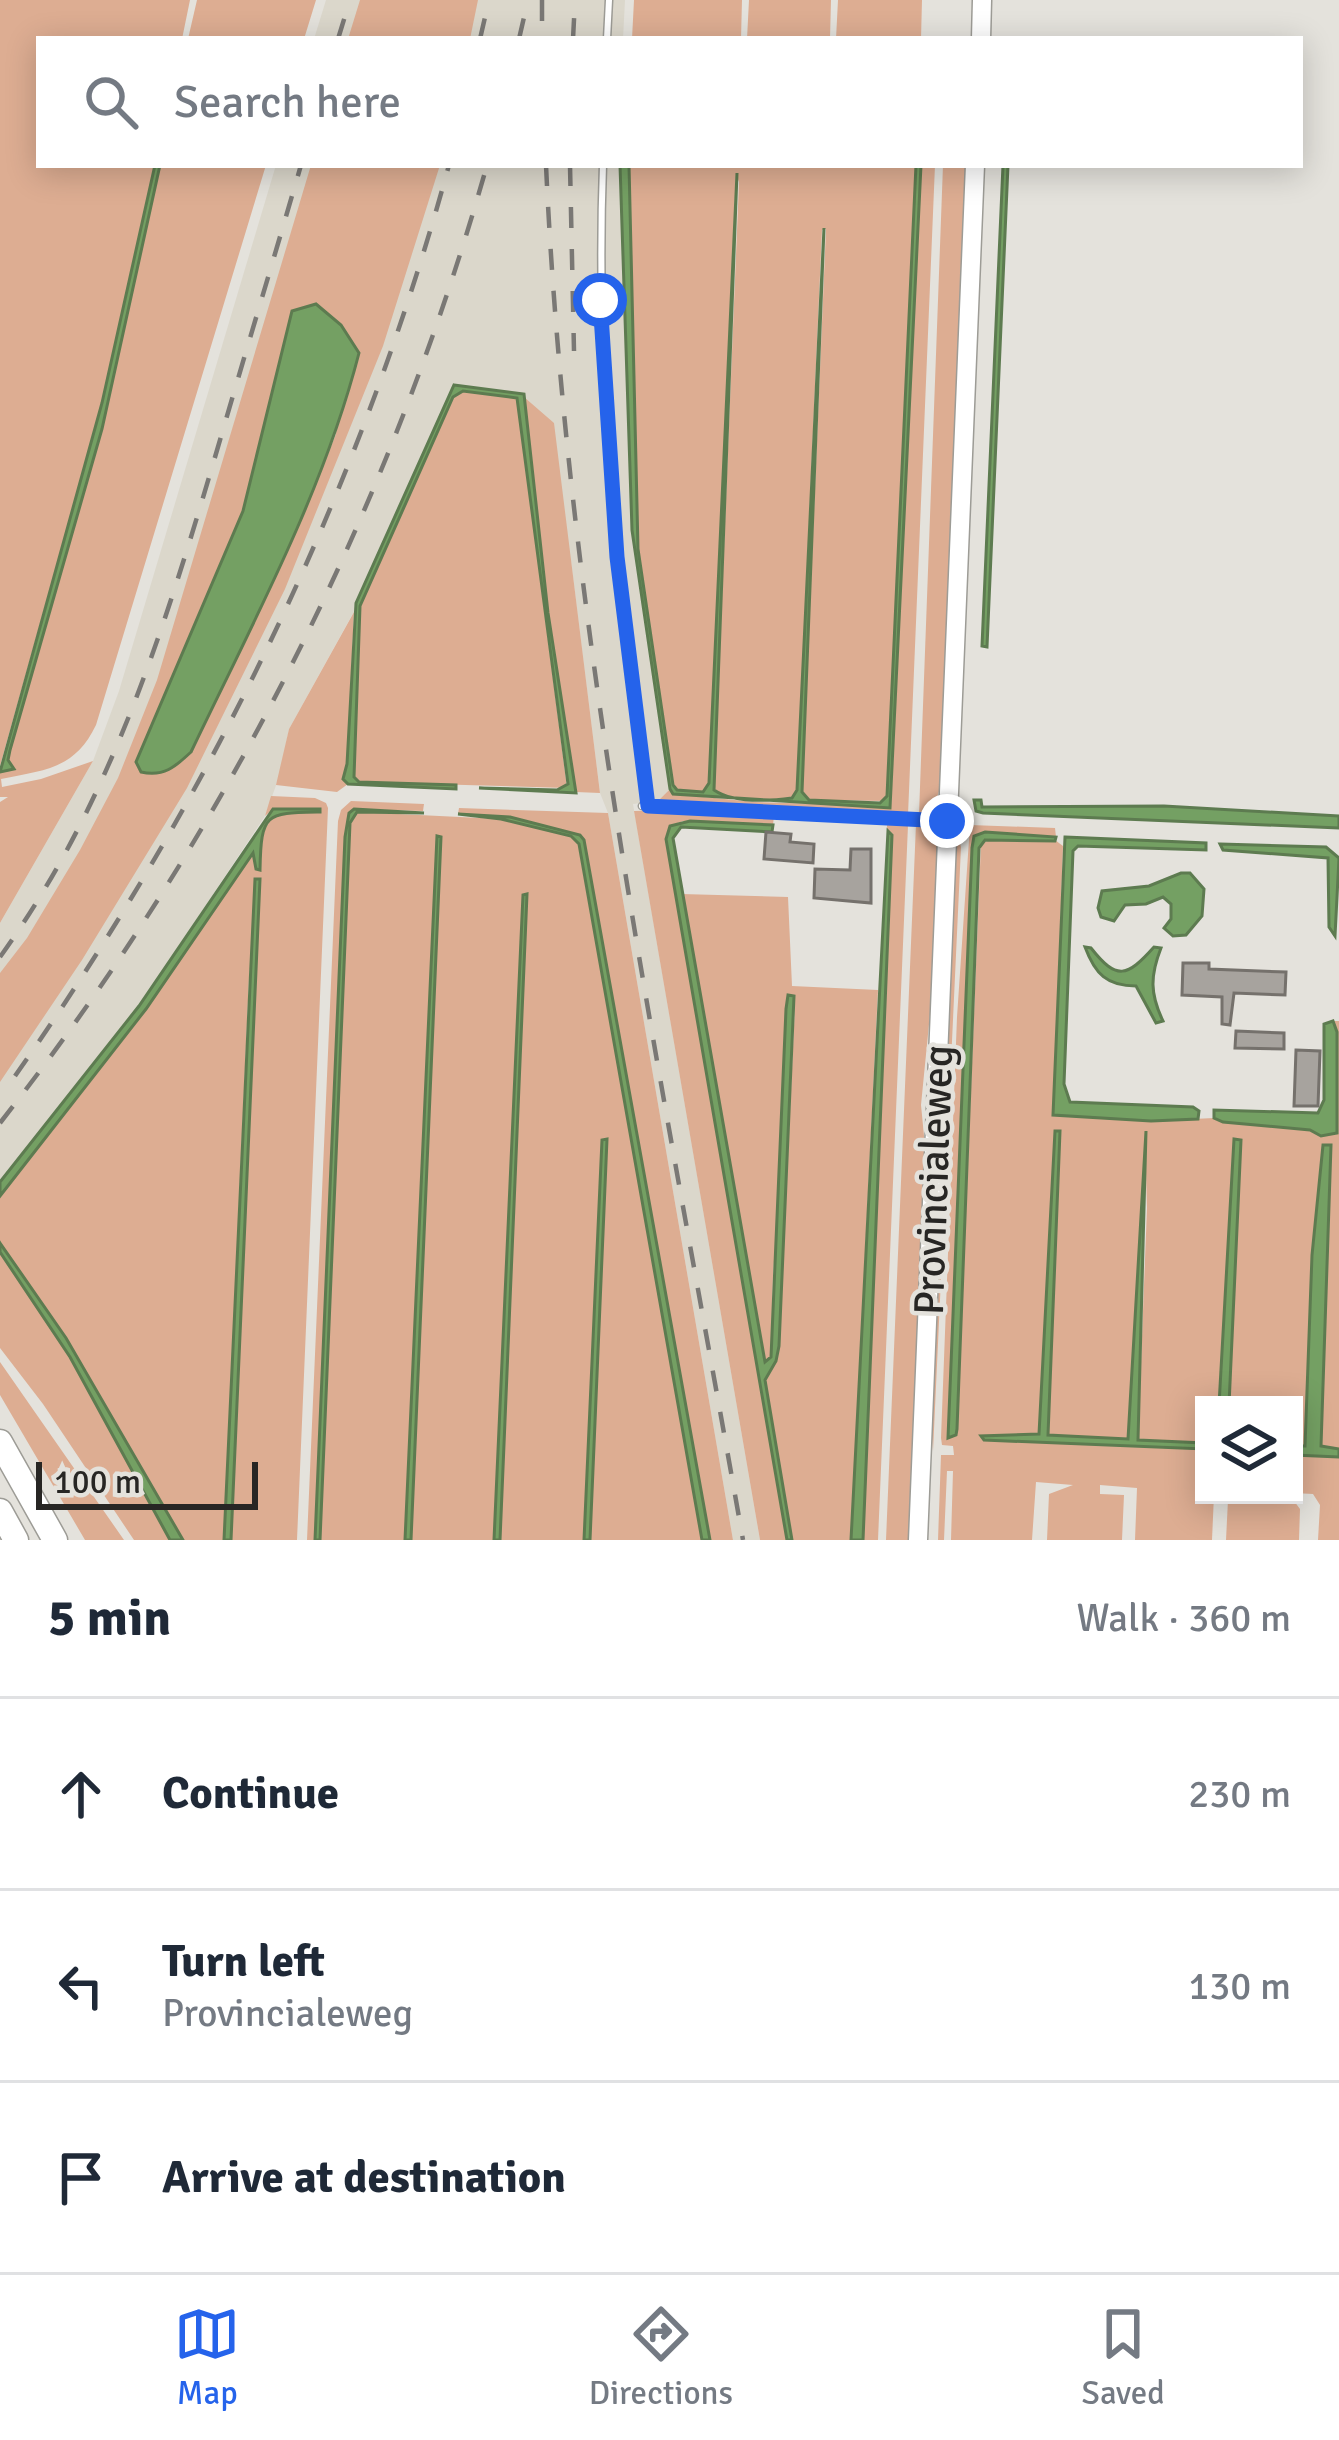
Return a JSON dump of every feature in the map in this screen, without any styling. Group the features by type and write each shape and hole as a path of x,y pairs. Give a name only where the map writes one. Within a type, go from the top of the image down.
{"highway":[{"path":"0,1442 55,1540"},
{"path":"0,1510 16,1540"}],"main road":[{"path":"981,36 982,0"},
{"name":"Provincialeweg","path":"918,1540 975,168"}],"lane":[{"path":"607,36 609,0"},
{"path":"603,168 600,300 609,443 645,806 947,821"}],"shaded area":[{"path":"0,0 190,0 183,36 36,36 36,168 154,168 102,403 0,766"},
{"path":"197,0 316,0 305,36 189,36"},
{"path":"326,0 625,0 623,36 315,36"},
{"path":"360,0 478,0 471,36 349,36"},
{"path":"634,0 742,0 741,36 632,36"},
{"path":"749,0 831,0 830,36 747,36"},
{"path":"838,0 922,0 921,36 836,36"},
{"path":"154,168 159,168 102,429 10,750 8,760 14,769 0,772 102,403"},
{"path":"159,168 265,168 96,725 68,759 45,770 1,779 2,787 93,761 0,923 0,802 8,797 0,797 0,772 14,768 8,760 10,750 102,429"},
{"path":"275,168 620,168 632,530 670,789 658,801 633,804 760,1540 733,1540 608,813 600,793 571,561 357,606 289,729 265,816 139,1006 0,1182 0,923 93,761 119,691"},
{"path":"310,168 439,168 383,346 285,589 187,788 82,960 0,1082 0,973 27,938 118,778 157,680","holes":["293,310 342,326 336,434 303,516 191,752 136,762 243,511"]},
{"path":"620,168 629,168 638,549 673,785 677,790 703,792 709,783 737,173 714,790 736,798 673,794 670,789 632,530"},
{"path":"629,168 916,168 886,801 809,800 802,792 826,229 822,230 797,790 792,798 762,800 714,790 736,174 709,783 704,792 676,790 673,785 638,549"},
{"path":"916,168 921,168 890,808 767,800 792,798 797,790 824,228 802,792 809,800 880,803 887,796"},
{"path":"921,168 935,168 908,815 658,801 670,789 673,794 755,802 891,806"},
{"path":"943,168 967,168 940,788 933,810 919,814"},
{"path":"1003,168 1008,168 987,647 982,646"},
{"path":"316,304 341,325 359,353 326,456 285,556 191,752 169,770 141,772 136,762 243,511 292,311"},
{"path":"454,385 524,394 548,613 576,793 479,788 557,790 568,784 517,398 463,391 453,397 360,606 354,777 359,782 456,785 456,789 348,784 343,779 356,603"},
{"path":"462,391 517,398 567,788 358,782 354,777 360,606 454,396"},
{"path":"524,397 554,423 600,793 576,792 548,613"},
{"path":"354,612 343,779 348,784 337,792 276,785 289,729"},
{"path":"271,796 315,798 328,808 297,1540 231,1540 259,879 249,978 224,1540 183,1540 89,1376 0,1243 0,1196 146,1009 250,855 256,854 266,827 277,816 320,809 273,809 265,816"},
{"path":"974,800 981,800 982,807 1164,806 1339,816 1339,828 983,813 976,811"},
{"path":"351,801 424,804 423,811 354,809 345,837 315,1540 307,1540 338,821"},
{"path":"459,808 608,813 733,1540 710,1540 584,840 510,817 458,814"},
{"path":"273,809 320,812 278,815 265,826 260,870 253,853 146,1009 0,1196 0,1182 139,1006"},
{"path":"354,809 424,813 357,812 350,823 320,1540 315,1540 345,837"},
{"path":"634,811 774,815 773,825 683,821 670,826 666,839 787,1540 760,1540"},
{"path":"357,812 501,819 577,838 702,1540 590,1540 606,1139 602,1140 584,1540 500,1540 527,894 523,896 494,1540 411,1540 438,836 405,1540 320,1540 350,823"},
{"path":"458,814 510,817 584,840 710,1540 702,1540 579,844 571,836"},
{"path":"690,821 773,825 772,832 681,827 673,838 765,1362 771,1357 786,1009 788,995 794,996 779,1346 765,1380 792,1540 787,1540 666,839 670,826"},
{"path":"887,822 908,825 878,1540 863,1540 892,835 887,834"},
{"path":"916,824 932,828 938,850 921,1105 925,1146 909,1540 886,1540"},
{"path":"970,825 1055,828 1056,837 985,832 974,836 948,1438 957,1429 981,843 1055,840 1063,846 1054,1115 1151,1121 1214,1118 1310,1130 1321,1136 1336,1134 1337,1032 1333,1021 1339,1021 1339,1449 1321,1446 1326,1308 1312,1255 1305,1447 1303,1396 1229,1396 1241,1140 1235,1139 1220,1396 1195,1396 1195,1443 1138,1440 1147,1208 1145,1139 1128,1439 1048,1435 1060,1132 1055,1132 1039,1435 984,1436 984,1440 1195,1449 1195,1504 1214,1504 1212,1540 1135,1540 1137,1488 1100,1485 1100,1494 1124,1495 1122,1540 1047,1540 1049,1494 1073,1485 1036,1482 1032,1540 951,1540 953,1471 947,1471 944,1540 938,1540 941,1455 954,1455 953,1446 942,1445 941,1438 957,1017"},
{"path":"888,831 892,835 863,1540 851,1540"},
{"path":"985,832 1056,837 1055,841 985,840 979,848 957,1429 948,1438 972,848 974,836"},
{"path":"437,836 441,837 411,1540 405,1540"},
{"path":"1065,837 1206,843 1206,850 1078,846 1073,851 1064,1084 1070,1102 1193,1107 1199,1111 1198,1119 1053,1115"},
{"path":"959,840 961,847 933,1451 955,850"},
{"path":"1220,844 1326,847 1339,858 1335,936 1329,927 1328,858 1223,850"},
{"path":"1190,873 1204,889 1202,916 1186,935 1173,936 1164,928 1171,919 1171,904 1163,897 1125,905 1114,921 1101,917 1102,891 1149,886"},
{"path":"255,879 260,879 231,1540 224,1540"},
{"path":"527,894 500,1540 494,1540 523,895"},
{"path":"681,894 788,897 792,986 878,990 851,1540 792,1540 765,1380 779,1346 795,1005 773,1274 771,1357 764,1362"},
{"path":"1085,947 1122,971 1154,947 1161,948 1153,985 1163,1021 1156,1023 1136,986 1103,977"},
{"path":"1333,1021 1337,1032 1337,1133 1321,1136 1310,1130 1214,1118 1214,1110 1318,1113 1324,1100 1324,1024"},
{"path":"1055,1131 1060,1131 1048,1435 1128,1439 1146,1131 1138,1440 1195,1443 1195,1449 984,1440 981,1436 1039,1434"},
{"path":"607,1139 590,1540 584,1540 602,1140"},
{"path":"1234,1139 1241,1140 1229,1396 1220,1396"},
{"path":"1323,1145 1331,1145 1321,1446 1339,1449 1339,1457 1303,1455 1312,1255"},
{"path":"0,1243 66,1338 183,1540 170,1540 70,1357 0,1252"},
{"path":"0,1252 70,1357 170,1540 134,1540 0,1348"},
{"path":"0,1362 124,1540 85,1540 0,1395"},
{"path":"1303,1455 1339,1457 1339,1540 1318,1540 1320,1505 1313,1494 1303,1493"},
{"path":"1228,1504 1296,1504 1300,1509 1299,1540 1226,1540"}],"building":[{"path":"766,832 791,834 790,842 814,844 813,863 764,859"},
{"path":"851,849 871,849 871,903 814,898 815,869 850,870"},
{"path":"1183,963 1209,963 1209,969 1286,972 1285,995 1234,993 1230,1025 1222,1024 1222,997 1182,995"},
{"path":"1236,1031 1284,1033 1284,1049 1235,1048"},
{"path":"1296,1050 1320,1051 1318,1106 1294,1106"}],"railway":[{"path":"339,36 350,0"},
{"path":"481,36 489,0"},
{"path":"520,36 528,0"},
{"path":"542,0 542,36"},
{"path":"573,36 575,0"},
{"path":"0,957 72,841 128,720 193,529 300,168"},
{"path":"15,1076 152,863 271,639 371,406 448,168"},
{"path":"0,1123 81,1015 156,903 290,668 401,421 486,168"},
{"path":"546,168 557,338 596,683 651,1027 743,1540"},
{"path":"570,168 574,351"}],"route":[{"path":"600,300 617,557 648,806 947,821"}]}
